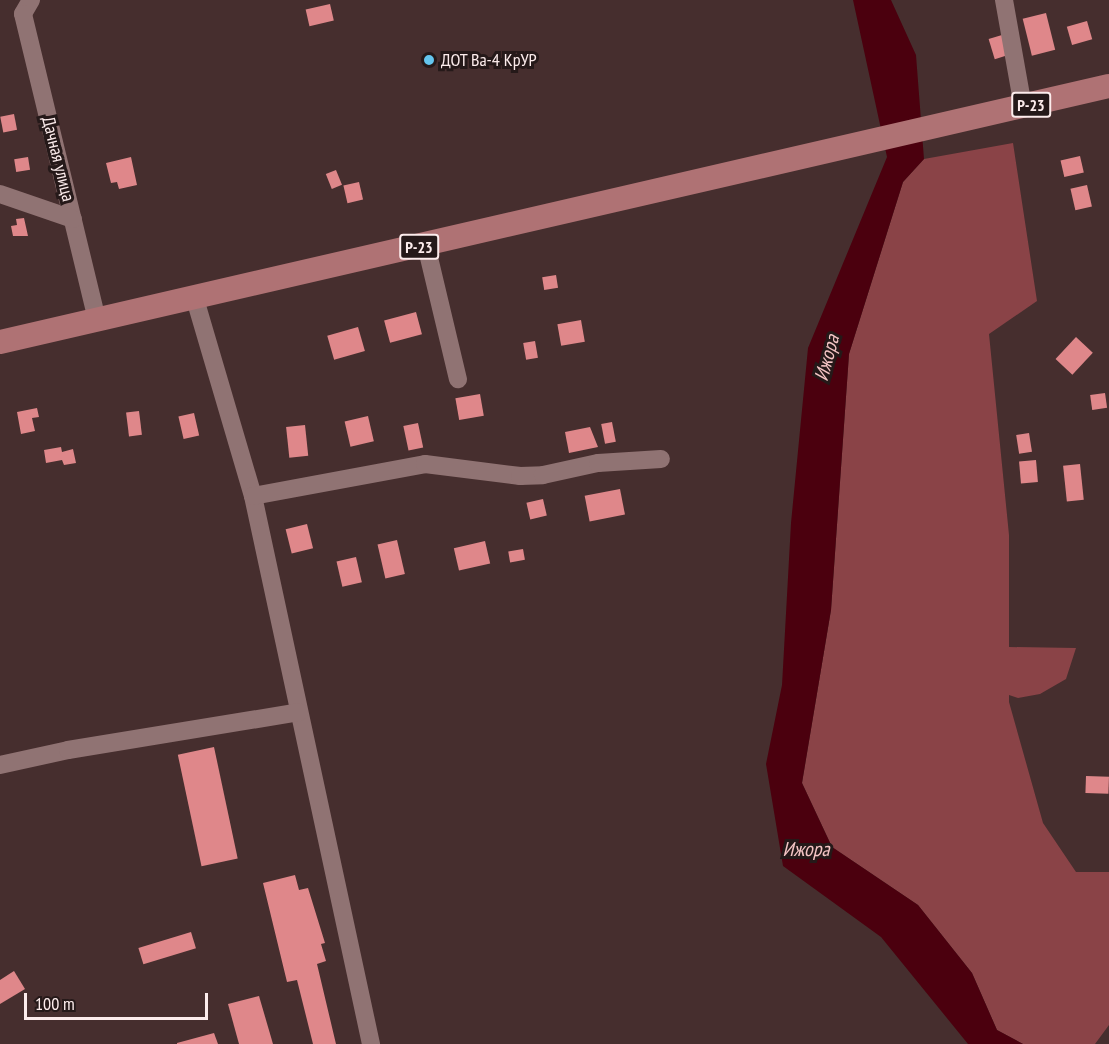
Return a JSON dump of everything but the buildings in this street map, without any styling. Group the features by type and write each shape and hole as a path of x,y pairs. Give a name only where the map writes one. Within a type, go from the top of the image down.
{"main road":[{"name":"Р-23","path":"0,342 195,299 1109,86"}],"street":[{"name":"Дачная улица","path":"31,0 23,14 97,319"},
{"path":"1004,0 1023,106"},
{"path":"0,194 73,219"},
{"path":"426,245 458,380"},
{"path":"195,299 253,496 371,1044"},
{"path":"253,496 425,464 520,476 543,475 598,463 661,459"},
{"path":"0,765 68,750 299,712"}],"shaded area":[{"path":"1013,143 1037,301 989,334 1009,535 1009,647 1076,648 1066,679 1040,694 1018,698 1009,695 1009,702 1043,823 1076,872 1109,872 1109,1025 1095,1044 1023,1044 997,1030 972,973 918,905 832,847 802,783 831,610 849,354 903,182 924,159"}],"water":[{"name":"Ижора","path":"853,0 891,0 916,55 924,159 903,182 849,354 831,610 802,783 832,847 918,905 972,973 997,1030 1023,1044 968,1044 881,937 783,866 766,764 782,685 791,523 808,348 887,157"}],"place":[{"name":"ДОТ Ва-4 КрУР","path":"429,60"}]}
